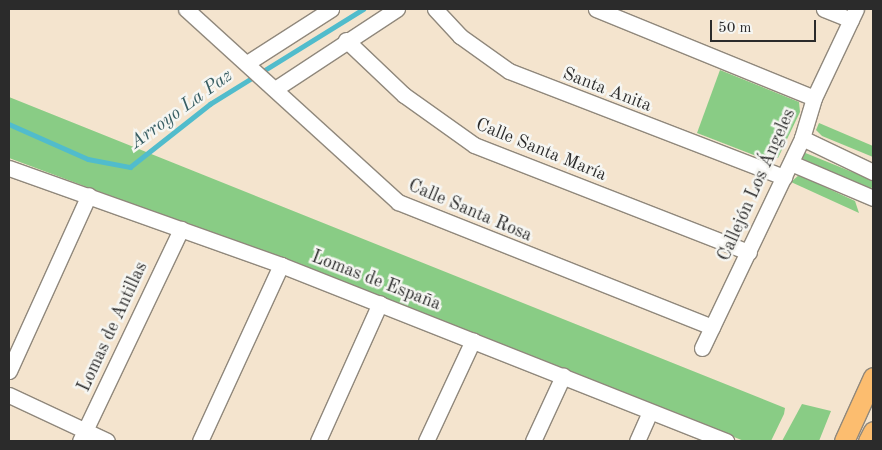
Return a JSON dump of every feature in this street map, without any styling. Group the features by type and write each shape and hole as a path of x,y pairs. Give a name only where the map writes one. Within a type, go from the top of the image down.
{"main road":[{"path":"844,441 873,377"},
{"path":"868,441 873,431"}],"street":[{"name":"Calle Santa Rosa","path":"186,9 398,202 712,327"},
{"path":"272,86 397,9"},
{"name":"Santa Anita","path":"435,9 460,36 508,71 784,177"},
{"path":"596,9 814,98"},
{"path":"824,9 854,14"},
{"path":"250,66 320,11"},
{"name":"Callejón Los Ángeles","path":"702,348 791,163 802,138 814,98 854,14"},
{"name":"Calle Santa María","path":"346,40 404,95 467,142 749,252"},
{"path":"802,138 873,172"},
{"path":"791,163 873,198"},
{"name":"Lomas de España","path":"9,168 281,265 726,441"},
{"path":"9,371 88,195"},
{"name":"Lomas de Antillas","path":"82,436 181,229"},
{"path":"200,441 281,265"},
{"path":"318,441 380,303"},
{"path":"426,441 474,340"},
{"path":"533,441 563,376"},
{"path":"9,395 82,436 107,441"},
{"path":"637,441 650,412"}],"green space":[{"path":"720,70 799,102 800,112 778,158 764,159 697,133"},
{"path":"9,97 785,408 784,414 771,441 744,441 388,299 9,158"},
{"path":"819,123 873,146 873,157 822,136 816,130"},
{"path":"803,152 872,180 873,187 869,189 803,159"},
{"path":"799,175 855,201 859,213 791,182"},
{"path":"802,404 831,411 819,441 782,441"}],"waterway":[{"name":"Arroyo La Paz","path":"9,124 88,159 130,167 210,104 363,9"}]}
